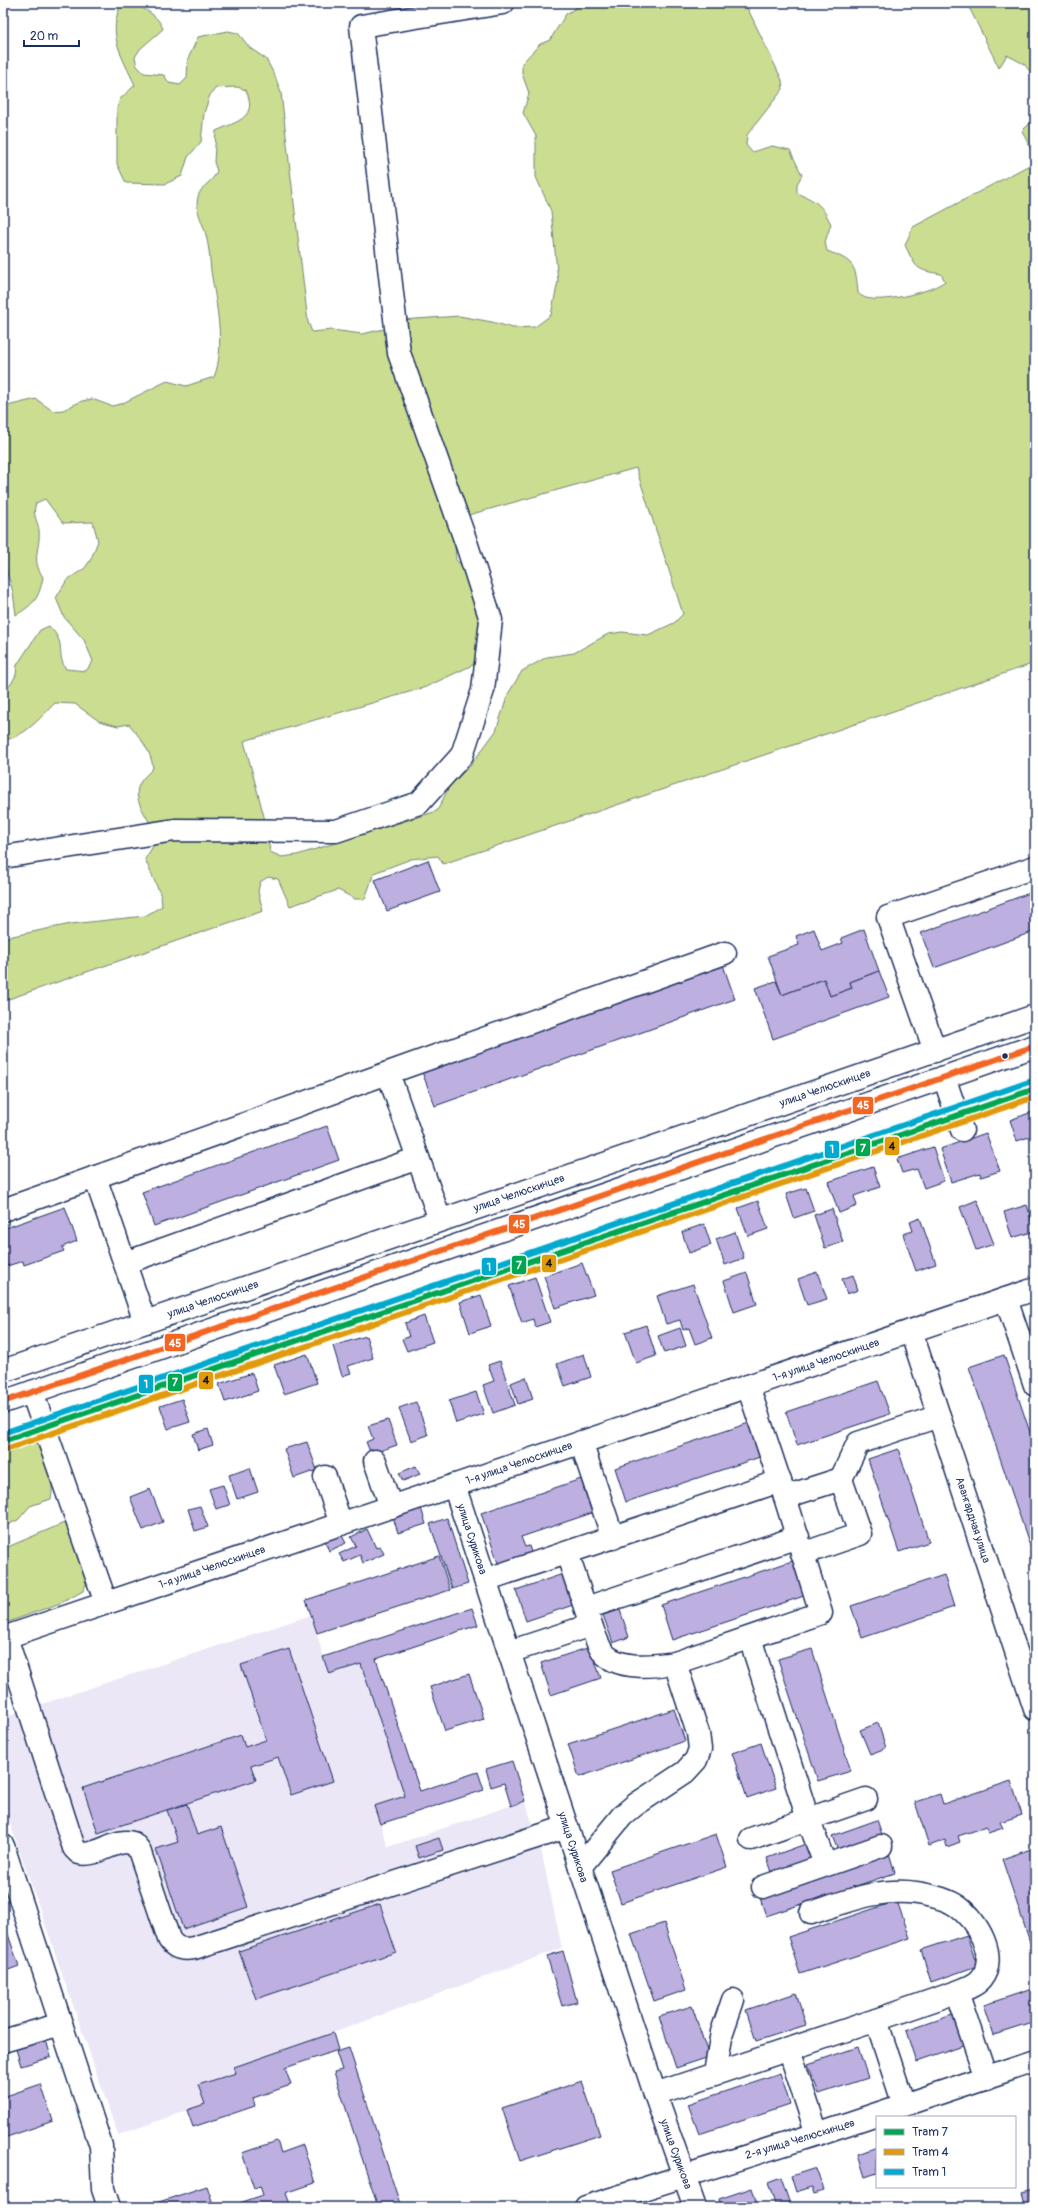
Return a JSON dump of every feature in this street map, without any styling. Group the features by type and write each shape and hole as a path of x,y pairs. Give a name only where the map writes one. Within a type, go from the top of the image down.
{"street":[{"path":"3,857 176,830 336,831 420,803 462,755 483,690 491,620 466,542 399,353 362,26 503,3"},
{"path":"962,1130 888,917 1035,867"},
{"path":"3,1210 725,953"},
{"name":"улица Челюскинцев","path":"13,1367 1035,1016"},
{"path":"3,1402 1035,1046"},
{"path":"388,1073 451,1248"},
{"path":"124,1263 418,1158"},
{"path":"95,1177 155,1350"},
{"name":"1-я улица Челюскинцев","path":"5,1637 1035,1289"},
{"path":"1006,1299 1035,1385"},
{"name":"Авангардная улица","path":"911,1331 1035,1709"},
{"path":"13,1367 32,1392 106,1603"},
{"path":"567,1553 588,1616 602,1650 613,1659 626,1664 645,1666 675,1663 821,1613 783,1489 748,1386"},
{"path":"509,1652 588,1616 800,1546 860,1534 841,1479 858,1443 939,1416"},
{"path":"581,1442 613,1538"},
{"path":"376,1461 391,1507"},
{"path":"325,1477 341,1524"},
{"path":"485,1580 613,1538 783,1489 841,1479"},
{"name":"улица Сурикова","path":"454,1485 655,2094 685,2175 695,2207"},
{"path":"5,1637 74,1848 79,1853 86,1854 126,1842 134,1843 138,1850 169,1939 175,1947 181,1949 194,1948 566,1827"},
{"path":"750,1638 808,1819 826,1864"},
{"path":"580,1867 622,1816 635,1805 685,1772 696,1760 700,1749 698,1733 675,1663"},
{"path":"751,1838 866,1799"},
{"path":"3,1846 101,2146 103,2189 109,2207"},
{"path":"763,1887 881,1846"},
{"path":"655,2094 957,1992 970,1987 980,1980 986,1970 988,1957 978,1929 969,1916 956,1905 917,1893 896,1891 875,1893 811,1913"},
{"path":"957,1992 986,2078"},
{"path":"715,2073 722,2032 732,2000"},
{"path":"876,2020 904,2105"},
{"path":"3,2041 61,2024"},
{"path":"789,2049 818,2134"},
{"name":"2-я улица Челюскинцев","path":"586,2207 818,2134 1035,2061"}],"shaded area":[{"path":"311,1615 329,1674 361,1664 405,1796 374,1806 388,1847 525,1801 541,1850 562,1948 333,2033 234,2067 236,2073 199,2085 205,2104 118,2135 3,1803 3,1717"}],"green space":[{"path":"122,3 141,7 157,19 163,29 140,49 135,57 137,66 144,73 164,75 169,83 180,85 187,78 188,59 198,37 228,31 238,33 250,48 266,59 275,76 281,93 308,322 312,332 332,330 362,334 393,327 401,320 459,316 492,322 513,328 535,327 551,315 558,281 551,211 536,177 536,136 523,113 529,93 522,74 522,63 540,44 550,40 566,14 584,3 745,3 782,80 783,89 747,135 746,145 752,152 772,146 790,150 802,175 797,184 797,193 814,201 824,212 831,224 825,242 827,251 843,258 852,265 856,276 858,293 866,298 884,299 907,296 930,289 945,281 941,274 921,269 914,263 905,245 913,227 1035,162 1035,663 443,864 438,856 411,859 374,873 365,899 355,899 338,890 290,906 278,879 268,877 260,882 258,892 263,911 3,1001 3,938 71,924 145,916 162,906 161,896 145,859 157,840 152,826 143,812 137,790 140,783 153,768 152,762 144,744 129,724 118,726 99,721 75,704 55,703 25,731 3,740 3,692 11,684 16,675 17,665 40,630 49,626 55,633 60,643 61,658 66,669 86,671 93,661 84,640 64,617 56,598 67,580 85,568 91,559 98,541 93,522 63,523 45,499 36,503 35,514 39,530 37,564 43,577 40,591 35,600 27,608 16,615 13,592 3,559 3,407 36,399 53,411 63,410 82,401 92,399 111,406 121,404 167,381 186,386 214,377 218,365 220,339 219,325 208,244 205,230 199,215 197,199 203,188 213,178 217,171 214,162 216,131 244,117 248,113 249,99 246,90 237,87 216,88 210,95 204,113 201,142 188,157 182,176 165,184 126,183 117,164 117,108 120,99 135,85 125,65 118,45 115,25 117,14","holes":["636,468 683,614 674,623 648,635 622,632 608,634 574,653 547,657 522,671 508,694 496,731 470,766 450,785 437,811 297,855 282,857 270,852 266,824 244,741 426,687 479,662 486,632 479,619 476,600 477,579 456,560 454,530 465,516"]},
{"path":"967,3 1035,3 1035,78 1024,64 1007,55 999,68"},
{"path":"1035,118 1035,158 1022,131"},
{"path":"35,1439 48,1468 52,1483 51,1499 30,1506 18,1520 3,1527 3,1450"},
{"path":"64,1523 73,1529 89,1578 83,1591 63,1602 3,1624 3,1549"}],"building":[{"path":"428,860 440,892 387,911 375,880"},
{"path":"1035,891 1035,931 934,968 921,933"},
{"path":"814,929 822,951 843,943 841,938 864,929 879,971 850,982 852,988 830,996 824,979 782,995 768,956 799,945 796,936"},
{"path":"723,965 735,999 435,1106 422,1072"},
{"path":"879,971 889,997 773,1039 755,988 776,981 782,995 824,979 830,996 852,988 850,982"},
{"path":"1035,1111 1035,1135 1017,1141 1010,1120"},
{"path":"327,1126 339,1160 154,1226 142,1192"},
{"path":"986,1133 1000,1171 981,1177 980,1173 951,1182 940,1149"},
{"path":"933,1147 944,1181 924,1188 917,1169 902,1173 897,1159"},
{"path":"873,1167 880,1187 854,1196 857,1206 839,1213 828,1182"},
{"path":"806,1188 814,1211 794,1218 786,1194"},
{"path":"977,1200 994,1244 976,1250 960,1207"},
{"path":"758,1201 768,1229 748,1236 738,1208"},
{"path":"1027,1205 1035,1231 1012,1238 1004,1212"},
{"path":"65,1207 77,1241 62,1247 64,1251 24,1265 23,1261 7,1266 3,1256 3,1229"},
{"path":"832,1209 843,1242 825,1248 814,1215"},
{"path":"920,1218 936,1264 916,1271 903,1234 913,1231 910,1222"},
{"path":"704,1224 711,1245 689,1253 682,1232"},
{"path":"735,1232 744,1258 725,1265 716,1239"},
{"path":"582,1263 594,1295 555,1308 544,1276"},
{"path":"817,1272 827,1299 807,1305 798,1279"},
{"path":"747,1273 757,1304 734,1312 724,1281"},
{"path":"853,1275 858,1290 847,1294 842,1279"},
{"path":"535,1277 550,1322 535,1327 533,1319 522,1323 509,1286"},
{"path":"693,1284 712,1338 695,1344 689,1328 683,1330 680,1320 666,1324 657,1296"},
{"path":"481,1295 491,1326 470,1333 460,1302"},
{"path":"424,1316 433,1342 407,1351 402,1339 409,1337 405,1323"},
{"path":"646,1325 656,1356 636,1363 625,1332"},
{"path":"680,1328 686,1346 664,1353 658,1336"},
{"path":"366,1336 373,1358 348,1366 351,1373 342,1376 333,1346"},
{"path":"307,1354 317,1383 284,1394 274,1365"},
{"path":"584,1354 591,1377 565,1386 557,1364"},
{"path":"1004,1355 1035,1447 1035,1544 1030,1546 969,1367"},
{"path":"500,1361 515,1405 493,1413 483,1385 494,1381 488,1365"},
{"path":"252,1373 258,1391 225,1402 219,1384"},
{"path":"526,1377 533,1399 518,1404 511,1383"},
{"path":"878,1381 890,1414 797,1445 786,1412"},
{"path":"476,1392 484,1414 456,1423 449,1401"},
{"path":"182,1399 190,1422 168,1429 160,1406"},
{"path":"416,1402 428,1435 411,1441 399,1408"},
{"path":"388,1420 397,1445 371,1454 366,1442 373,1439 368,1426"},
{"path":"749,1423 760,1457 626,1502 615,1468"},
{"path":"208,1429 213,1445 198,1450 193,1434"},
{"path":"307,1442 317,1470 294,1478 284,1449"},
{"path":"898,1449 929,1542 899,1552 868,1459"},
{"path":"416,1466 420,1474 403,1481 399,1473"},
{"path":"250,1468 258,1492 237,1499 229,1475"},
{"path":"581,1479 592,1513 521,1537 525,1547 529,1546 533,1558 500,1569 481,1513"},
{"path":"223,1485 230,1505 216,1509 209,1489"},
{"path":"150,1489 163,1522 143,1530 130,1497"},
{"path":"200,1506 208,1527 195,1531 188,1509"},
{"path":"421,1508 426,1524 398,1533 393,1517"},
{"path":"447,1518 468,1584 452,1589 430,1524"},
{"path":"367,1529 376,1548 380,1546 384,1554 363,1563 360,1555 344,1562 339,1554 356,1546 351,1537"},
{"path":"341,1534 346,1543 329,1551 325,1541"},
{"path":"439,1556 450,1590 317,1633 306,1600"},
{"path":"795,1560 807,1595 672,1640 661,1605"},
{"path":"566,1573 576,1604 526,1621 516,1590"},
{"path":"944,1575 954,1607 862,1638 851,1606"},
{"path":"472,1608 478,1625 376,1659 420,1791 478,1772 484,1790 380,1824 374,1806 405,1796 361,1664 329,1674 323,1657"},
{"path":"620,1610 629,1637 613,1643 603,1615"},
{"path":"590,1647 601,1678 551,1695 541,1663"},
{"path":"289,1649 333,1781 291,1795 278,1757 251,1766 256,1780 98,1833 83,1788 241,1735 245,1747 266,1740 241,1665"},
{"path":"812,1649 851,1771 818,1781 778,1659"},
{"path":"469,1674 484,1719 445,1731 430,1687"},
{"path":"674,1709 685,1741 579,1777 568,1744"},
{"path":"878,1723 886,1748 870,1754 860,1730"},
{"path":"761,1743 776,1788 747,1798 732,1753"},
{"path":"512,1761 525,1801 511,1806 504,1783 491,1787 486,1769"},
{"path":"1011,1781 1022,1815 1000,1822 1003,1828 988,1833 986,1827 958,1836 960,1842 947,1847 945,1840 929,1846 915,1802 940,1794 943,1804"},
{"path":"187,1804 197,1835 221,1827 248,1907 183,1929 156,1849 178,1842 167,1810"},
{"path":"877,1820 883,1837 839,1853 832,1836"},
{"path":"716,1834 727,1867 621,1903 610,1870"},
{"path":"439,1838 443,1850 419,1858 415,1846"},
{"path":"811,1842 817,1859 773,1875 767,1858"},
{"path":"1034,1848 1035,1951 1033,1951 1002,1859"},
{"path":"889,1853 895,1873 766,1916 759,1895"},
{"path":"897,1901 910,1938 800,1974 788,1937"},
{"path":"380,1904 396,1952 256,1999 239,1951"},
{"path":"3,1920 19,1966 3,1972"},
{"path":"664,1923 686,1990 654,2001 631,1934"},
{"path":"967,1935 977,1966 931,1982 921,1950"},
{"path":"563,1951 577,2002 562,2006 547,1956"},
{"path":"1035,1988 1035,2022 994,2035 984,2005"},
{"path":"796,1993 806,2025 756,2041 746,2010"},
{"path":"692,2006 709,2057 676,2068 659,2016"},
{"path":"955,2014 966,2045 916,2062 906,2031"},
{"path":"333,2033 338,2050 285,2068 291,2085 253,2098 255,2106 193,2127 187,2110 205,2104 198,2085 236,2073 234,2067"},
{"path":"46,2040 51,2057 21,2066 16,2049"},
{"path":"858,2047 868,2078 819,2094 808,2064"},
{"path":"349,2048 401,2207 378,2207 334,2072 342,2070 336,2052"},
{"path":"3,2055 7,2069 3,2070"},
{"path":"780,2073 790,2104 699,2134 688,2104"},
{"path":"582,2081 600,2135 520,2161 502,2108"},
{"path":"41,2084 53,2121 4,2138 3,2097"},
{"path":"277,2141 281,2153 303,2145 315,2183 286,2193 291,2207 228,2207 263,2195 260,2186 254,2188 242,2153"},
{"path":"876,2147 876,2173 865,2177 858,2154"},
{"path":"816,2168 824,2190 814,2193 812,2187 796,2192 791,2176"},
{"path":"781,2178 791,2207 776,2207 768,2183"},
{"path":"207,2186 214,2207 158,2207 156,2203"},
{"path":"752,2188 758,2207 721,2207 719,2199"},
{"path":"1035,2191 1035,2207 1027,2207 1023,2194"}],"tram line":[{"name":"1","path":"3,1433 1032,1081"},
{"name":"7","path":"3,1441 1035,1089"},
{"name":"4","path":"6,1449 1035,1097"}],"transit line":[{"name":"45","path":"3,1402 1035,1046"}]}
